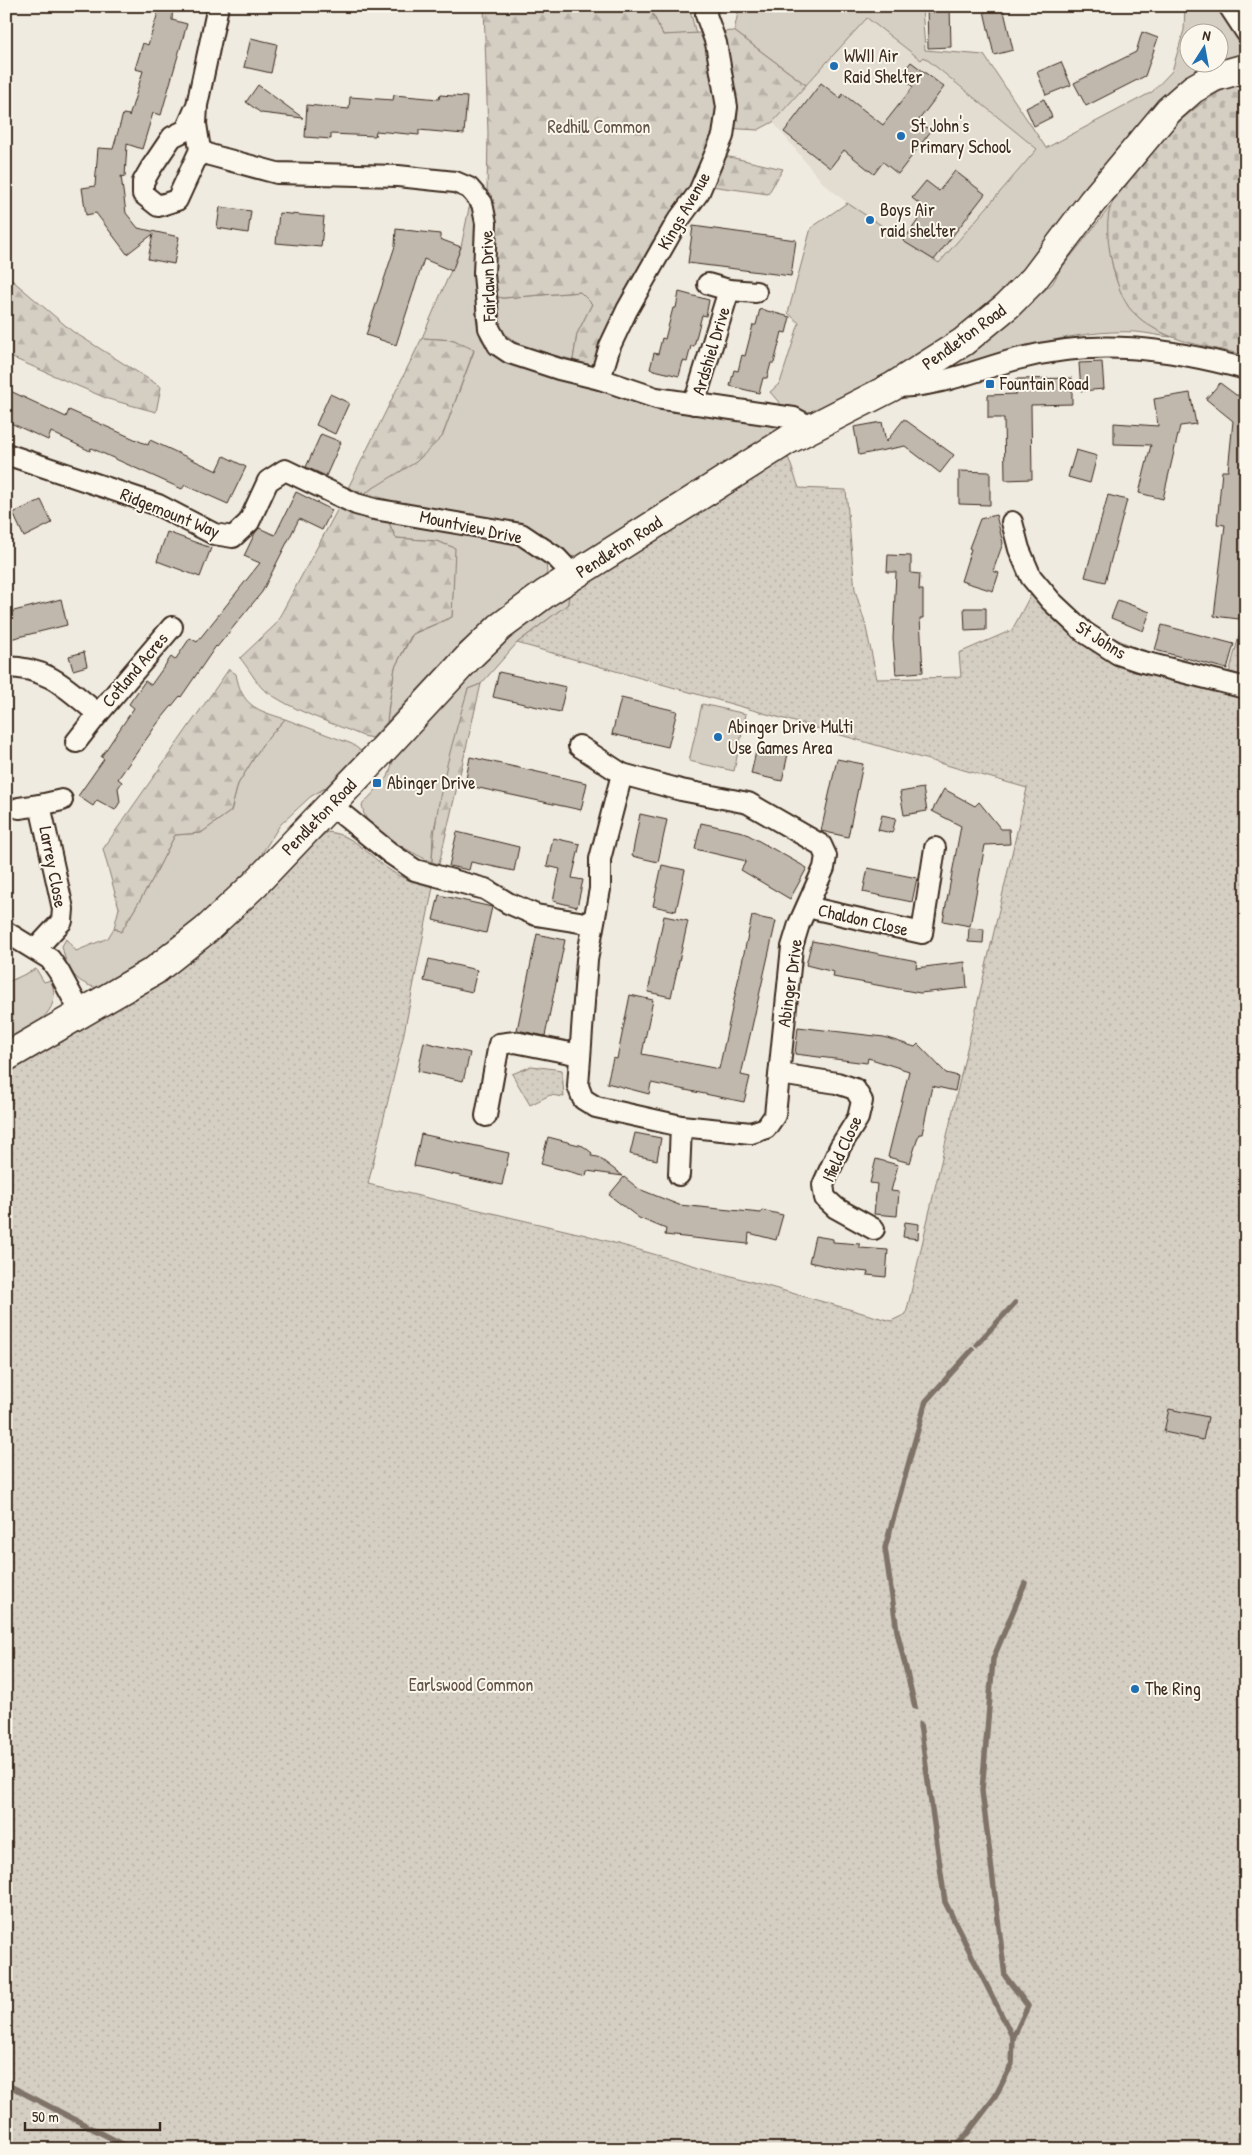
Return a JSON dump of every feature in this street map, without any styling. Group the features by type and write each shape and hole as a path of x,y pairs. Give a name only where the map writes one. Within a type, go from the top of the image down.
{"street":[{"path":"197,105 186,130 172,137 143,182 143,194 158,206 177,200 200,150 196,124 197,105 218,6"},
{"name":"Kings Avenue","path":"600,379 610,346 627,310 678,222 699,192 723,136 727,107 716,43 706,16 707,6"},
{"path":"1229,6 1246,32"},
{"name":"Pendleton Road","path":"6,1057 154,971 206,930 255,884 468,658 500,627 546,593 772,450 811,427 892,387 963,342 1007,306 1034,279 1092,202 1169,110 1193,89 1214,77 1246,68"},
{"name":"Fairlawn Drive","path":"200,150 210,155 277,174 398,176 455,182 469,188 482,203 486,223 484,274 489,328 498,345 510,353 559,369 600,379 656,398 794,418 811,427"},
{"name":"Ardshiel Drive","path":"694,404 729,290 708,284"},
{"path":"729,290 756,292"},
{"path":"892,387 937,383 1017,359 1088,348 1134,347 1160,350 1193,355 1246,369"},
{"name":"Ridgemount Way","path":"6,454 158,505 214,534 233,537 249,522 268,482 285,470 356,504"},
{"name":"Mountview Drive","path":"356,504 374,509 521,534 557,558 574,576"},
{"name":"St Johns","path":"1012,522 1019,549 1031,577 1051,601 1084,632 1118,654 1246,688"},
{"name":"Cotland Acres","path":"76,742 172,627"},
{"name":"Cotland Acres","path":"6,667 42,672 59,682 98,714"},
{"path":"579,746 622,774"},
{"name":"Abinger Drive","path":"622,774 681,790 748,803 821,845 826,856 824,868 792,947 780,1074 774,1115 766,1128 751,1134 681,1126 596,1107 583,1099 578,1086 587,960 592,924 600,889 600,859 622,774"},
{"name":"Larrey Close","path":"19,808 62,800"},
{"name":"Larrey Close","path":"36,949 62,920 63,909 40,805"},
{"path":"331,805 390,853 415,870 485,889 508,903 536,916 592,924"},
{"name":"Chaldon Close","path":"807,907 922,933 935,848"},
{"path":"6,932 50,959 81,1013"},
{"path":"486,1116 499,1044 515,1042 580,1056"},
{"name":"Ifield Close","path":"780,1074 837,1083 855,1089 862,1101 858,1118 840,1147 823,1185 825,1198 836,1208 874,1229"},
{"path":"679,1175 681,1126"}],"shaded area":[{"name":"St John's Primary School","path":"867,18 920,60 924,56 952,81 1037,149 939,263 847,203 822,182 773,122"}],"green space":[{"name":"Redhill Common","path":"484,6 649,6 663,35 734,31 806,85 773,122 758,130 724,128 716,154 783,169 768,194 696,184 596,367 573,360 577,334 592,304 580,292 503,298 493,296 487,194 488,133"},
{"path":"649,6 689,6 696,34 663,35"},
{"path":"784,6 922,6 925,50 984,55 1046,148 1152,92 1172,71 1180,44 1180,72 1207,72 1000,302 910,365 822,411 804,412 783,407 770,392 780,383 799,323 788,313 811,228 847,203 939,263 1037,149 924,57 921,60 867,18 806,85 734,31 739,8"},
{"path":"1185,6 1216,6 1228,22 1184,22"},
{"path":"1230,25 1246,46 1246,58 1230,62"},
{"path":"1246,82 1246,353 1240,354 1168,335 1143,321 1132,311 1120,291 1115,276 1109,244 1108,216 1111,206 1133,171 1169,132 1189,113 1209,98 1229,87"},
{"path":"473,205 476,221 476,318 481,339 492,354 516,362 779,424 780,432 683,490 582,555 569,557 536,533 513,522 396,502 365,493 442,437 474,351 454,340 422,338 461,247 469,208"},
{"path":"1110,207 1109,231 1112,265 1124,298 1131,310 1141,319 1171,337 1136,332 1088,334 1040,343 947,371 1052,284 1060,270"},
{"path":"6,275 72,331 161,387 156,412 108,399 6,355"},
{"path":"580,292 592,304 577,334 573,360 539,351 516,342 500,327 494,314 493,296 503,298"},
{"path":"422,338 454,340 474,350 442,437 416,462 365,493 348,488"},
{"name":"Earlswood Common","path":"787,454 799,488 846,490 855,590 865,623 877,679 961,677 959,653 1012,630 1030,596 1046,581 1088,621 1118,640 1148,652 1229,673 1243,621 1246,597 1246,2149 6,2149 6,1070 313,838 316,841 327,832 338,834 356,843 400,876 433,887 403,1038 368,1184 586,1235 891,1321 906,1314 1027,788 517,643 568,604 569,594"},
{"path":"340,505 388,521 396,538 436,541 455,548 452,617 412,634 395,667 387,722 372,738 312,716 274,697 261,687 240,658 275,625"},
{"path":"388,521 521,543 546,562 547,573 541,583 461,643 387,722 395,667 413,634 452,617 454,548 436,541 396,538"},
{"path":"569,594 568,604 517,643 481,684 468,689 433,833 432,862 406,849 376,829 365,816 362,805 388,777 394,758 507,636"},
{"path":"229,669 236,674 246,700 266,713 285,719 262,745 238,784 231,811 201,833 175,835 152,880 121,932 114,928 119,908 103,849"},
{"path":"481,684 439,864 432,862 440,796 445,774 468,689"},
{"name":"Abinger Drive Multi Use Games Area","path":"702,704 746,714 734,771 689,761"},
{"path":"285,719 352,744 361,751 325,788 310,797 280,825 241,886 177,941 103,989 79,980 70,970 64,955 62,946 66,939 76,951 108,938 114,928 121,932 152,880 175,835 201,833 231,811 238,784 262,745"},
{"path":"36,969 44,982 51,980 54,992 53,1002 43,1018 6,1040 6,983"},
{"path":"532,1066 562,1070 564,1097 550,1095 530,1105 512,1074"}],"building":[{"path":"160,6 173,6 172,20 187,24 161,115 153,113 142,149 127,144 125,177 121,176 126,213 138,228 179,237 174,264 148,259 153,234 127,254 96,213 86,215 82,188 95,186 98,148 113,149 123,114 129,115 129,117 143,71 135,69 143,43 148,45"},
{"path":"927,6 950,6 951,47 928,48"},
{"path":"1003,7 1013,50 994,55 984,11"},
{"path":"1142,32 1158,38 1145,76 1086,106 1074,83 1136,52"},
{"path":"251,38 277,44 271,73 244,67"},
{"path":"911,62 944,87 918,121 931,131 898,174 883,162 874,174 844,150 830,168 784,132 821,83 840,98 843,94 883,125 913,87 900,76"},
{"path":"1061,62 1071,85 1046,95 1037,72"},
{"path":"258,85 303,118 261,113 246,102"},
{"path":"394,95 439,99 440,95 467,97 464,134 419,130 419,135 376,131 375,136 331,134 331,139 305,137 307,105 349,109 350,97 393,100"},
{"path":"1044,99 1052,117 1034,126 1026,108"},
{"path":"955,171 985,194 934,260 903,241 926,209 912,198 926,181 939,191"},
{"path":"220,207 251,211 248,233 217,228"},
{"path":"279,213 324,217 321,247 276,243"},
{"path":"693,226 796,240 791,276 688,263"},
{"path":"396,229 440,234 440,239 461,247 452,271 424,259 396,345 366,335 395,246"},
{"path":"679,292 709,300 706,316 702,315 694,346 691,346 687,362 683,361 679,376 650,369 654,353 658,354 662,338 665,339 673,308 676,308"},
{"path":"760,309 790,317 786,333 782,332 774,363 771,363 767,378 763,378 759,393 730,386 734,370 738,371 742,355 745,356 753,325 756,325"},
{"path":"1102,362 1104,389 1081,391 1079,363"},
{"path":"1072,378 1072,404 1031,405 1032,479 1005,480 1004,418 988,418 988,395 1016,394 1016,379"},
{"path":"1220,383 1236,395 1246,396 1246,560 1239,619 1214,616 1225,525 1217,524 1222,471 1228,471 1233,421 1206,399"},
{"path":"6,389 66,417 69,410 148,445 150,440 217,471 224,456 246,467 228,504 185,485 182,489 91,448 90,451 51,432 48,440 6,421"},
{"path":"1190,393 1196,424 1180,426 1163,499 1139,493 1151,445 1114,444 1114,423 1158,426 1154,399"},
{"path":"330,394 349,403 335,434 316,425"},
{"path":"904,419 954,455 940,473 905,446 859,455 854,427 882,422 886,442"},
{"path":"321,434 341,442 326,476 306,467"},
{"path":"1076,450 1097,456 1090,483 1068,477"},
{"path":"959,471 990,472 990,505 959,504"},
{"path":"296,492 332,510 322,530 299,519 262,592 216,646 181,697 157,724 118,779 122,782 118,788 120,802 115,810 97,800 93,806 78,796 104,759 101,757 134,708 129,704 145,681 151,685 171,657 175,660 190,638 197,642 260,563 244,556 255,533 259,528 275,535"},
{"path":"1108,495 1127,500 1105,582 1085,577"},
{"path":"41,500 52,523 24,537 13,513"},
{"path":"996,515 1003,543 993,571 999,573 993,591 961,581 971,549 969,548 980,519"},
{"path":"167,532 211,548 200,577 157,561"},
{"path":"888,555 911,556 911,573 920,574 919,590 923,590 923,618 920,618 923,672 896,674 893,639 896,572 887,572"},
{"path":"61,599 67,625 6,640 6,613"},
{"path":"1118,600 1150,612 1143,631 1111,618"},
{"path":"964,608 986,608 986,630 965,631"},
{"path":"1162,625 1234,644 1227,669 1155,650"},
{"path":"84,652 87,666 73,670 69,656"},
{"path":"499,672 566,687 560,712 493,697"},
{"path":"621,698 677,711 668,747 612,734"},
{"path":"757,747 788,754 782,781 751,774"},
{"path":"470,757 587,783 581,810 465,785"},
{"path":"837,759 863,764 848,837 821,831"},
{"path":"923,788 927,811 904,815 900,792"},
{"path":"944,789 975,806 979,802 1001,829 1009,829 1010,844 985,845 970,926 943,921 961,826 932,811"},
{"path":"640,814 667,820 658,862 632,856"},
{"path":"882,815 896,818 892,833 878,830"},
{"path":"701,823 743,832 807,868 790,899 741,870 746,861 695,849"},
{"path":"457,832 519,847 514,871 471,862 469,870 449,866"},
{"path":"553,838 580,844 572,878 583,880 577,907 553,901 560,869 547,866"},
{"path":"662,865 685,870 676,911 653,906"},
{"path":"868,868 917,878 912,902 863,892"},
{"path":"439,895 492,907 486,933 433,920"},
{"path":"664,916 688,921 671,997 648,992"},
{"path":"752,916 776,921 741,1075 750,1077 744,1102 651,1083 649,1094 607,1083 613,1058 617,1059 630,995 653,1000 642,1054 719,1069"},
{"path":"969,928 984,929 983,943 968,942"},
{"path":"537,934 565,940 545,1036 517,1030"},
{"path":"812,941 917,961 916,968 965,962 967,988 920,993 833,977 834,972 806,965"},
{"path":"429,959 477,970 472,992 424,981"},
{"path":"798,1027 884,1037 915,1047 918,1044 946,1073 958,1076 955,1091 932,1086 922,1134 919,1134 910,1163 888,1157 909,1071 868,1058 867,1063 795,1054"},
{"path":"424,1042 470,1053 463,1081 418,1071"},
{"path":"635,1133 661,1138 657,1160 630,1154"},
{"path":"421,1134 509,1153 502,1185 414,1166"},
{"path":"548,1137 583,1146 592,1153 591,1156 598,1157 623,1176 587,1171 586,1176 541,1164"},
{"path":"876,1159 898,1165 891,1191 899,1192 897,1216 874,1214 877,1184 870,1183"},
{"path":"624,1177 639,1189 679,1205 761,1213 762,1210 783,1215 776,1240 749,1233 748,1244 665,1235 666,1229 639,1218 609,1195"},
{"path":"905,1222 919,1224 918,1239 903,1237"},
{"path":"815,1236 833,1239 833,1242 860,1244 860,1248 888,1250 886,1277 867,1275 868,1272 839,1269 809,1262"},
{"path":"1169,1409 1208,1417 1203,1440 1164,1432"}],"waterway":[{"path":"977,1344 1015,1303"},
{"path":"915,1707 897,1631 885,1548 926,1401 972,1350"},
{"path":"1013,2038 1028,2006 1005,1976 982,1791 993,1659 1025,1583"},
{"path":"920,1724 945,1902 1013,2038 1012,2064 995,2097 953,2149"},
{"path":"6,2084 132,2149"}],"place":[{"name":"WWII Air Raid Shelter","path":"834,66"},
{"name":"St John's Primary School","path":"901,136"},
{"name":"Boys Air raid shelter","path":"870,220"},
{"name":"Fountain Road","path":"990,384"},
{"name":"Abinger Drive Multi Use Games Area","path":"718,737"},
{"name":"Abinger Drive","path":"377,783"},
{"name":"The Ring","path":"1135,1689"}]}
